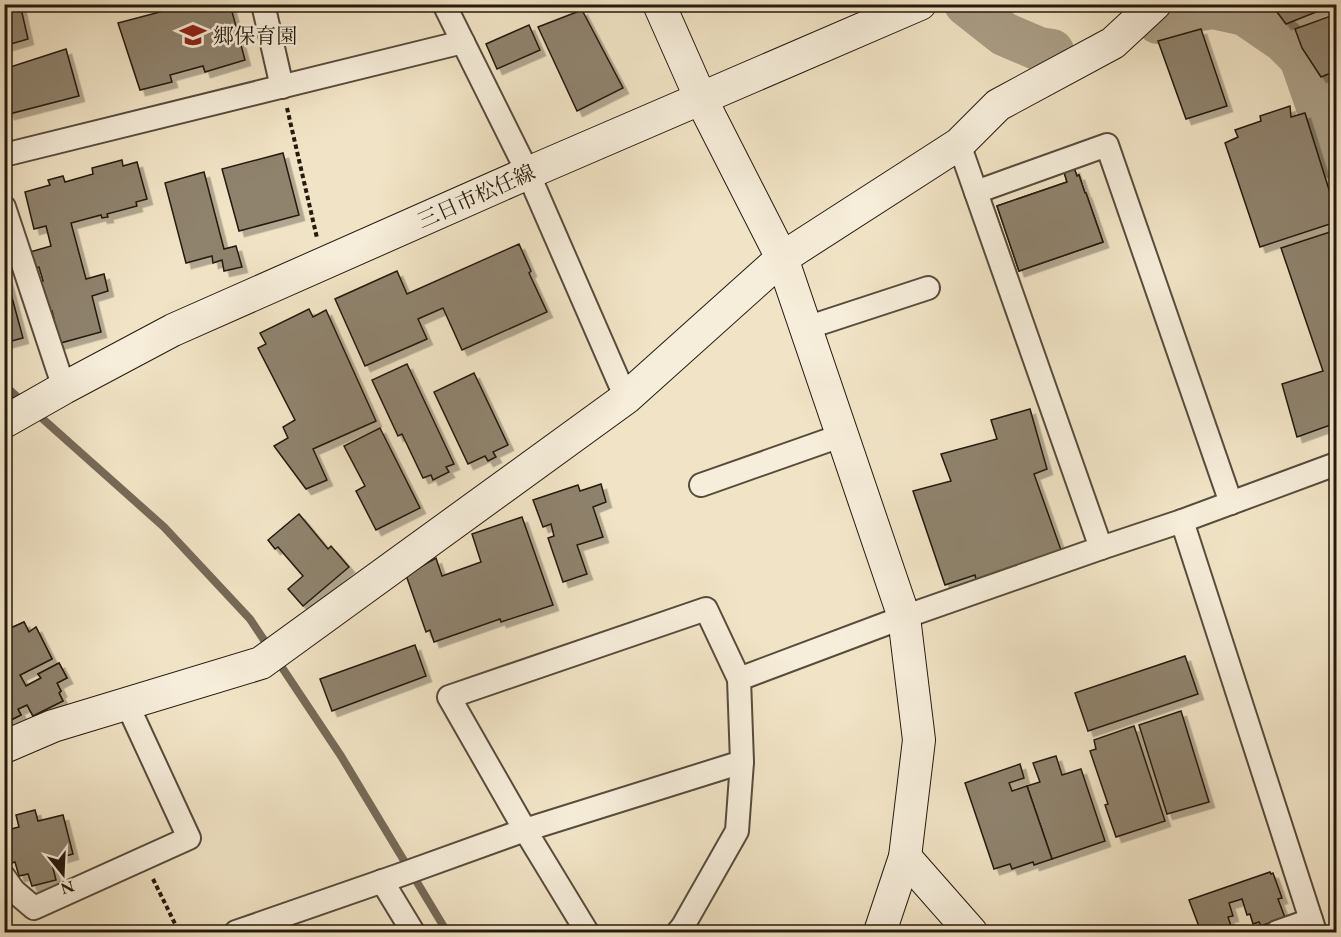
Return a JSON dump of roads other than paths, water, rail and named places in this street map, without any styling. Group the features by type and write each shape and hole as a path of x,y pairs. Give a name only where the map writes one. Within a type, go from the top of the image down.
{"street":[{"path":"263,4 282,87"},
{"path":"444,4 528,173 626,398"},
{"path":"659,4 701,99 782,258 904,617 919,740 905,857 880,933"},
{"name":"三日市松任線","path":"31,407 173,330 323,262 920,4"},
{"path":"4,747 53,726 273,655 626,398 782,258 959,144 998,105 1113,43 1155,4"},
{"path":"4,155 463,42"},
{"path":"959,144 1101,548"},
{"path":"976,192 1107,145 1231,503"},
{"path":"4,207 31,407"},
{"path":"806,328 928,288"},
{"path":"701,485 843,435"},
{"path":"739,680 904,617 1182,521 1336,464"},
{"path":"1182,521 1313,926 1277,933"},
{"path":"587,933 449,697 706,609 739,680 742,762 737,831 678,933"},
{"path":"5,879 14,891 34,908 189,838 127,704"},
{"path":"236,933 525,830 742,762"},
{"path":"905,857 971,933"},
{"path":"391,878 413,933"}],"waterway":[{"path":"966,4 1004,34 1039,49 1052,51"},
{"path":"1158,22 1188,11 1213,7 1245,14 1283,40 1301,58 1336,158"},
{"path":"4,385 23,402"},
{"path":"35,412 164,527 250,619 270,649"},
{"path":"277,660 341,756 447,932"}],"place":[{"name":"郷保育園","path":"193,35"}]}
